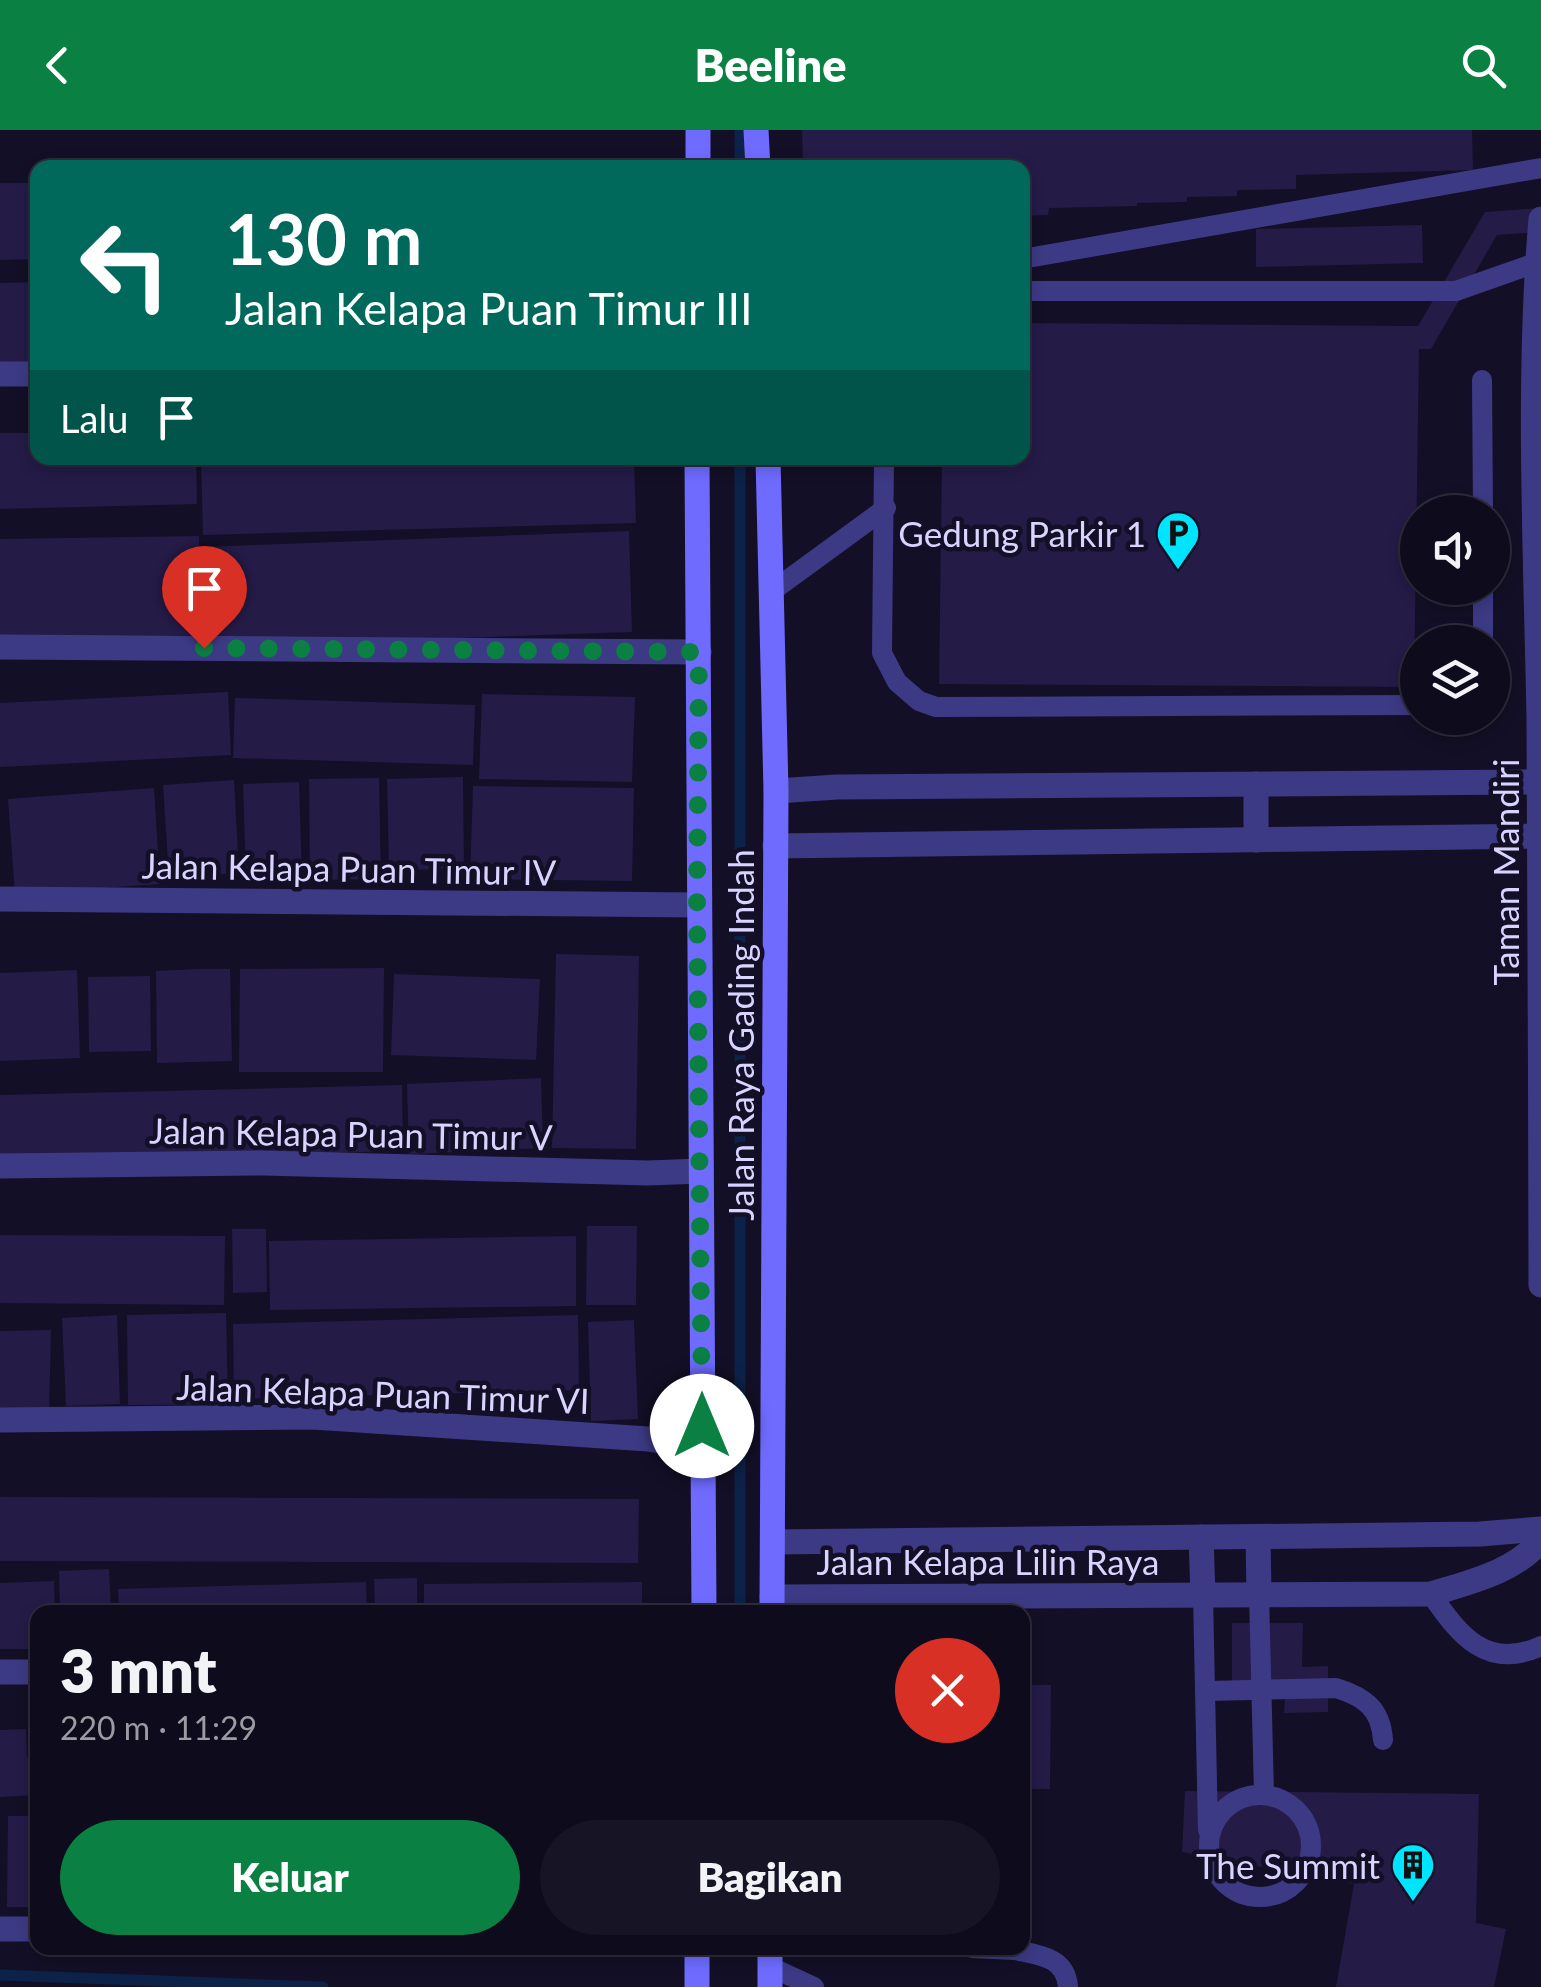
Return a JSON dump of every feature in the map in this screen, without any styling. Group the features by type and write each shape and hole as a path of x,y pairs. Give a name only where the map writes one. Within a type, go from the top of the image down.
{"street":[{"path":"698,130 698,160"},
{"path":"756,130 758,160"},
{"name":"Taman Mandiri","path":"1541,219 1535,490 1541,782 1541,1285"},
{"path":"0,374 30,374"},
{"name":"Jalan Raya Gading Indah","path":"697,465 704,1605"},
{"name":"Jalan Raya Gading Indah","path":"768,465 776,791 772,1605"},
{"path":"0,647 699,652"},
{"path":"776,791 837,787 1541,782"},
{"path":"1256,784 1256,840"},
{"path":"776,846 1540,836"},
{"name":"Jalan Kelapa Puan Timur IV","path":"0,899 697,905"},
{"name":"Jalan Kelapa Puan Timur V","path":"0,1166 263,1163 648,1173 701,1170"},
{"name":"Jalan Kelapa Puan Timur VI","path":"0,1420 313,1417 648,1439 702,1448"},
{"name":"Jalan Kelapa Lilin Raya","path":"773,1542 1480,1534 1541,1529"},
{"path":"1258,1536 1259,1594"},
{"name":"Jalan Kelapa Lilin Raya","path":"1201,1537 1204,1596"},
{"name":"Jalan Kelapa Lilin Raya","path":"772,1605 1432,1594 1482,1578 1534,1548"},
{"path":"0,1672 30,1672"},
{"path":"0,1929 30,1929"},
{"path":"697,1955 697,1987"}],"lane":[{"path":"1030,257 1541,168"},
{"path":"1030,291 1456,291 1539,262"},
{"path":"1482,380 1483,495"},
{"path":"884,465 882,652 897,682 918,700 936,707 1400,705"},
{"path":"772,592 886,508"},
{"path":"1259,1594 1264,1794"},
{"path":"1432,1594 1454,1628 1486,1653 1526,1653 1541,1646"},
{"path":"1204,1596 1208,1842 1213,1868 1230,1889 1256,1898 1282,1892 1303,1874 1312,1849 1306,1822 1289,1803 1264,1794 1237,1799 1217,1817 1208,1842"},
{"path":"1207,1691 1336,1688 1372,1705 1382,1724 1383,1740"},
{"path":"1030,1952 1051,1957 1067,1976 1068,1987"},
{"path":"770,1967 811,1986"}],"building":[{"path":"802,130 1472,130 1473,170 1296,175 1296,189 1237,190 1237,196 1187,197 1187,202 1137,206 1049,208 1048,215 1030,216 1030,160 803,160"},
{"path":"0,183 30,183 30,259 0,260"},
{"name":"Gedung Parkir 1","path":"1541,208 1541,232 1497,235 1431,349 1419,349 1417,495 1400,495 1400,605 1415,605 1415,625 1400,625 1400,687 939,684 942,465 1030,465 1030,323 1418,326 1485,212"},
{"path":"1422,225 1423,263 1256,267 1256,229"},
{"path":"30,282 30,362 0,362 0,283"},
{"path":"0,433 30,433 30,465 196,465 197,504 0,509"},
{"path":"201,465 634,465 636,523 203,535"},
{"path":"629,531 632,632 205,647 202,547"},
{"path":"199,536 199,635 0,637 0,539"},
{"path":"228,692 231,755 0,767 0,703"},
{"path":"482,694 635,697 632,782 479,779"},
{"path":"235,698 475,705 473,765 233,758"},
{"path":"463,777 464,869 389,870 387,779"},
{"path":"379,778 381,879 310,880 309,779"},
{"path":"234,780 239,873 169,878 163,785"},
{"path":"299,782 302,878 246,880 243,784"},
{"path":"473,786 634,788 632,881 470,879"},
{"path":"154,788 160,884 15,894 8,799"},
{"path":"556,954 639,956 636,1149 552,1148"},
{"path":"384,968 383,1072 239,1072 240,969"},
{"path":"230,969 232,1061 157,1063 156,971"},
{"path":"77,970 80,1058 0,1061 0,973"},
{"path":"394,974 540,979 536,1060 391,1055"},
{"path":"150,976 151,1051 89,1052 88,977"},
{"path":"541,1078 543,1148 409,1154 407,1084"},
{"path":"402,1085 403,1151 0,1161 0,1095"},
{"path":"587,1226 637,1226 636,1305 586,1305"},
{"path":"232,1229 266,1229 267,1292 233,1293"},
{"path":"0,1235 225,1236 224,1305 0,1303"},
{"path":"576,1236 576,1306 270,1310 269,1241"},
{"path":"226,1313 228,1404 128,1405 127,1315"},
{"path":"117,1315 120,1404 66,1406 62,1318"},
{"path":"578,1315 579,1390 234,1399 233,1324"},
{"path":"634,1320 638,1419 591,1421 588,1322"},
{"path":"51,1330 49,1415 0,1416 0,1331"},
{"path":"0,1497 639,1499 638,1563 0,1561"},
{"path":"109,1569 111,1605 60,1605 59,1571"},
{"path":"417,1578 417,1605 375,1605 374,1579"},
{"path":"54,1581 55,1605 30,1605 30,1649 0,1649 0,1583"},
{"path":"366,1582 367,1605 119,1605 118,1589"},
{"path":"642,1582 642,1605 424,1605 424,1584"},
{"path":"1232,1623 1303,1623 1302,1667 1328,1666 1328,1712 1284,1713 1285,1697 1232,1697"},
{"path":"1030,1685 1051,1685 1050,1789 1030,1789"},
{"path":"26,1729 30,1795 0,1797 0,1730"},
{"name":"The Summit","path":"1185,1791 1479,1794 1476,1923 1506,1929 1494,1987 1336,1987 1354,1884 1182,1852"},
{"path":"8,1816 30,1816 30,1907 7,1907"}],"waterway":[{"path":"740,130 740,160"},
{"path":"740,465 740,1605"},
{"path":"0,1975 323,1987"}],"place":[{"name":"Gedung Parkir 1","path":"1178,571"},
{"name":"The Summit","path":"1413,1903"}],"route":[{"path":"204,648 699,652 702,1426"}]}
